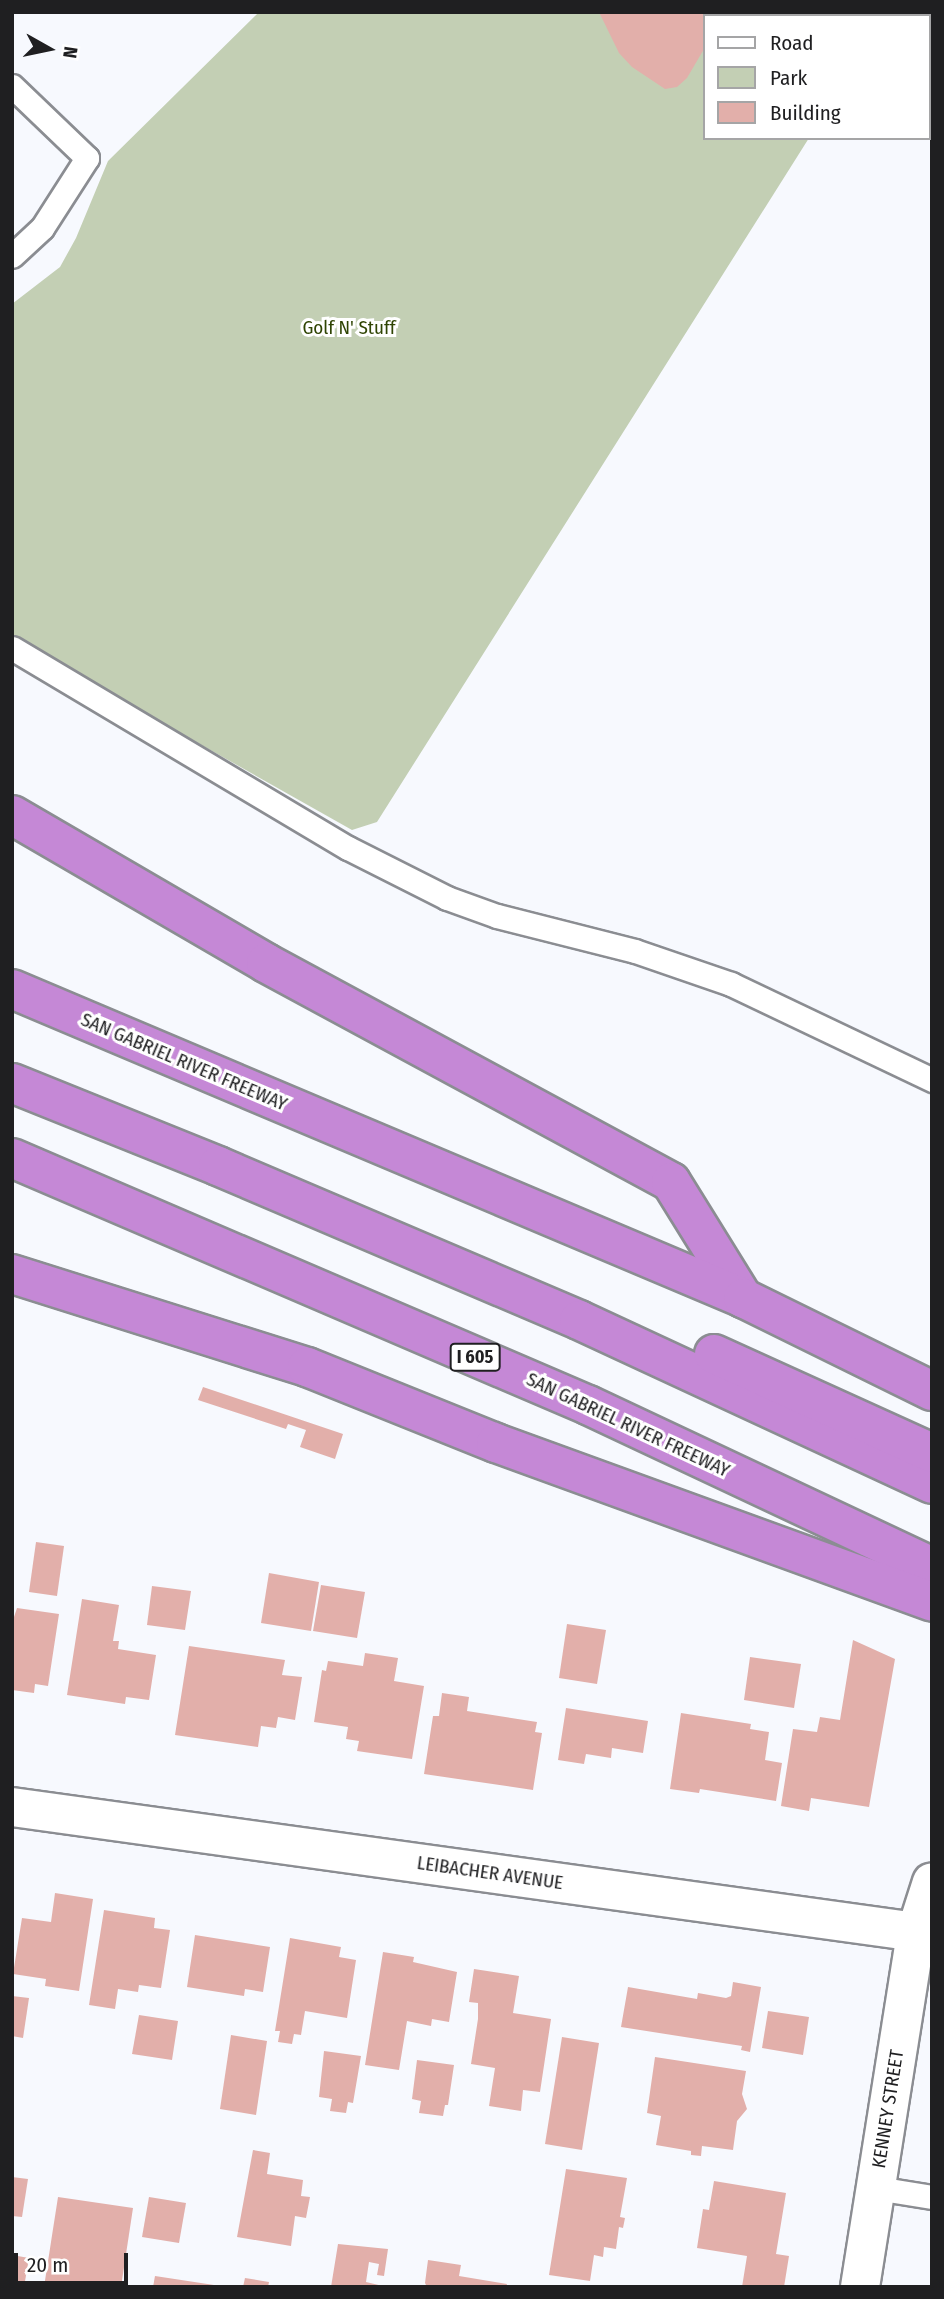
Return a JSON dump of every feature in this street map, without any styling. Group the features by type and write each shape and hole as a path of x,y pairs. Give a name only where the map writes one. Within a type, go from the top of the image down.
{"highway":[{"path":"12,815 266,963 671,1182 743,1298"},
{"name":"SAN GABRIEL RIVER FREEWAY","path":"12,989 743,1298 932,1391"},
{"path":"12,1056 267,1159 595,1300 932,1453"},
{"path":"12,1083 218,1166 579,1320 932,1484"},
{"name":"SAN GABRIEL RIVER FREEWAY","path":"12,1158 588,1405 932,1567"},
{"path":"12,1274 307,1367 496,1443 932,1602"}],"street":[{"name":"LEIBACHER AVENUE","path":"12,1807 916,1932"},
{"path":"916,1932 932,1882"},
{"name":"KENNEY STREET","path":"860,2287 916,1932"}],"lane":[{"path":"12,86 87,158 42,228 12,257"},
{"path":"12,648 348,848 447,898 496,916 635,950 731,984 932,1080"},
{"path":"876,2188 932,2197"}],"green space":[{"name":"Golf N' Stuff","path":"259,12 886,12 702,14 702,140 808,140 377,822 352,830 12,638 12,304 60,267 76,238 108,161"}],"building":[{"path":"599,12 752,12 702,14 702,52 687,78 677,87 665,89 632,67 619,53"},
{"path":"843,12 884,12 883,14 842,14"},
{"path":"203,1387 343,1434 335,1459 300,1447 306,1430 288,1424 286,1429 198,1400"},
{"path":"36,1542 64,1546 57,1596 29,1592"},
{"path":"269,1573 319,1582 311,1631 261,1623"},
{"path":"321,1585 365,1592 357,1638 313,1631"},
{"path":"152,1586 191,1591 185,1630 147,1625"},
{"path":"82,1599 119,1605 113,1641 119,1641 118,1649 156,1655 149,1700 126,1697 125,1704 67,1695"},
{"path":"17,1608 59,1614 48,1686 35,1684 34,1693 12,1690 12,1623"},
{"path":"567,1624 606,1630 597,1684 559,1678"},
{"path":"853,1640 895,1659 869,1807 811,1798 809,1811 781,1806 793,1729 817,1732 820,1717 840,1720"},
{"path":"189,1646 285,1660 282,1675 302,1677 295,1720 278,1717 276,1728 261,1726 258,1747 175,1735"},
{"path":"365,1653 398,1658 394,1681 424,1686 412,1759 357,1751 359,1741 346,1739 348,1727 314,1722 322,1670 326,1671 328,1661 363,1666"},
{"path":"750,1657 801,1664 794,1708 744,1700"},
{"path":"442,1693 469,1697 467,1711 537,1722 535,1732 542,1733 533,1790 424,1774 433,1716 439,1716"},
{"path":"566,1708 648,1721 643,1753 612,1748 611,1758 586,1754 584,1764 558,1760"},
{"path":"681,1713 751,1724 750,1729 769,1732 765,1760 782,1763 776,1801 700,1789 699,1793 670,1789"},
{"path":"55,1893 93,1899 79,1991 45,1986 46,1979 13,1974 22,1918 51,1922"},
{"path":"104,1910 155,1918 154,1928 170,1930 161,1988 139,1985 138,1992 118,1989 115,2009 89,2005"},
{"path":"195,1935 270,1947 263,1992 245,1989 244,1996 187,1987"},
{"path":"290,1938 341,1947 339,1957 356,1960 347,2018 305,2011 301,2035 294,2034 292,2044 278,2042 280,2031 275,2031"},
{"path":"383,1952 414,1957 413,1962 457,1972 449,2022 432,2019 431,2026 407,2021 399,2070 365,2065"},
{"path":"474,1969 519,1976 513,2013 551,2019 540,2092 523,2090 521,2111 489,2106 495,2068 471,2064 478,2019 478,2003 469,2002"},
{"path":"733,1982 761,1987 750,2052 741,2050 742,2046 621,2027 628,1987 697,1999 698,1993 726,1998 731,1996"},
{"path":"12,1996 29,1998 23,2038 12,2036"},
{"path":"768,2011 809,2017 803,2055 762,2048"},
{"path":"139,2015 178,2021 172,2060 132,2054"},
{"path":"231,2035 267,2041 256,2115 220,2109"},
{"path":"562,2037 599,2043 582,2150 545,2144"},
{"path":"324,2051 361,2056 353,2103 348,2102 346,2113 330,2111 332,2099 319,2097"},
{"path":"655,2057 746,2071 742,2094 747,2109 737,2121 733,2150 702,2146 701,2156 691,2155 691,2151 656,2145 661,2116 647,2113"},
{"path":"417,2060 454,2065 448,2105 445,2105 443,2116 419,2113 421,2101 412,2099"},
{"path":"253,2150 270,2153 267,2174 303,2180 301,2196 310,2197 306,2218 295,2216 291,2246 237,2237"},
{"path":"566,2169 627,2178 620,2217 625,2218 623,2228 619,2227 616,2249 604,2247 603,2257 594,2255 590,2281 549,2275"},
{"path":"12,2177 28,2179 22,2217 12,2216"},
{"path":"714,2181 786,2193 776,2254 789,2256 784,2287 742,2287 747,2256 697,2248 703,2209 709,2210"},
{"path":"58,2197 133,2208 121,2287 44,2287"},
{"path":"149,2197 186,2203 179,2243 142,2237"},
{"path":"338,2244 388,2249 384,2276 377,2275 379,2264 369,2262 366,2282 387,2287 331,2287"},
{"path":"12,2255 29,2258 24,2287 12,2287"},
{"path":"428,2260 461,2265 459,2276 507,2284 506,2287 427,2287 425,2283"},
{"path":"155,2276 214,2285 214,2287 153,2287"},
{"path":"245,2278 269,2282 268,2287 243,2287"}]}
